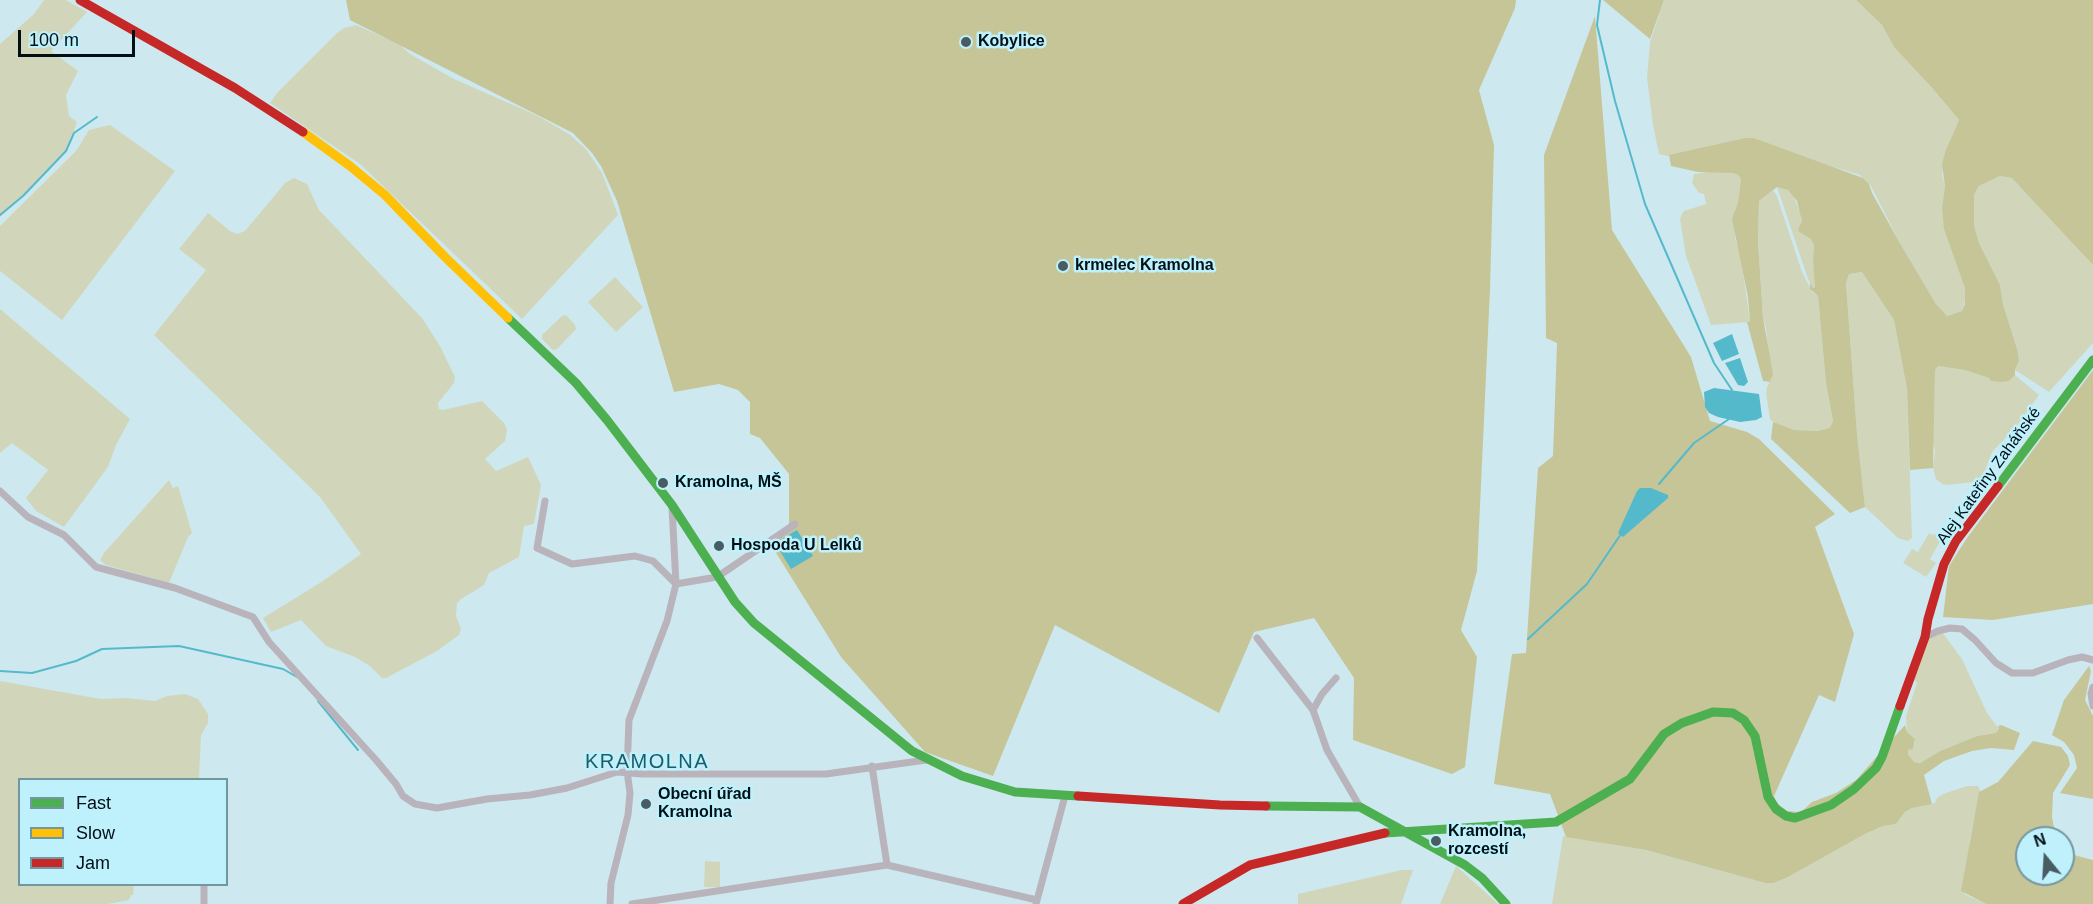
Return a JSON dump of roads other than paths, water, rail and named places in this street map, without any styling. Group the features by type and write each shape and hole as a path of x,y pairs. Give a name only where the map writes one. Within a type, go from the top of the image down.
{"street":[{"path":"80,0 235,88 350,166 385,195 446,258 576,383 672,505 717,577 754,623 926,760 962,776 1015,792 1220,806 1360,807 1465,865 1482,878 1506,904"},
{"name":"Alej Kateřiny Zaháňské","path":"1183,904 1250,865 1388,832 1556,822 1630,779 1664,734 1682,723 1713,712 1733,713 1744,720 1755,736 1768,797 1776,809 1786,816 1795,818 1831,805 1854,789 1876,768 1882,757 1925,637 1944,564 1956,542 2093,360"},
{"path":"0,491 28,517 64,535 96,567 175,588 253,617 269,642 376,760 403,796 415,804 438,808 487,799 530,795 567,788 616,772 627,771 642,774 826,774 926,760"},
{"path":"545,501 537,548 572,564 635,556 653,561 676,584"},
{"path":"610,904 611,883 628,815 629,720 667,621 676,584 672,505"},
{"path":"676,584 717,577 795,524"},
{"path":"1925,637 1950,628 1962,629 1996,663 2012,674 2033,673 2082,657 2093,660"},
{"path":"1257,638 1313,710 1327,750 1360,807"},
{"path":"1313,710 1322,694 1336,678"},
{"path":"2093,687 2091,694 2093,706"},
{"path":"872,766 887,865"},
{"path":"632,904 887,865 1036,902 1065,796"},
{"path":"204,886 204,904"}],"water":[{"path":"1732,334 1739,354 1722,361 1713,343"},
{"path":"1740,358 1748,382 1744,386 1738,385 1725,363"},
{"path":"1714,388 1759,394 1762,417 1740,422 1709,413 1705,407 1704,392"},
{"path":"1640,488 1651,488 1668,495 1668,498 1623,537 1618,533"},
{"path":"797,530 813,556 791,569 775,543"}],"waterway":[{"path":"1600,0 1597,25 1615,101 1645,204 1714,363 1732,390"},
{"path":"0,215 23,196 66,151 74,133 97,117"},
{"path":"1659,484 1694,443 1729,419"},
{"path":"1528,639 1587,584 1621,534"},
{"path":"0,671 32,673 76,661 102,649 179,646 283,669 297,677"},
{"path":"318,701 358,750"}],"place":[{"name":"Kobylice","path":"966,42"},
{"name":"krmelec Kramolna","path":"1063,266"},
{"name":"Kramolna, MŠ","path":"663,483"},
{"name":"Hospoda U Lelků","path":"719,546"},
{"name":"Obecní úřad Kramolna","path":"646,804"},
{"name":"Kramolna, rozcestí","path":"1436,841"}],"district":[{"name":"KRAMOLNA","path":"647,762"}]}
